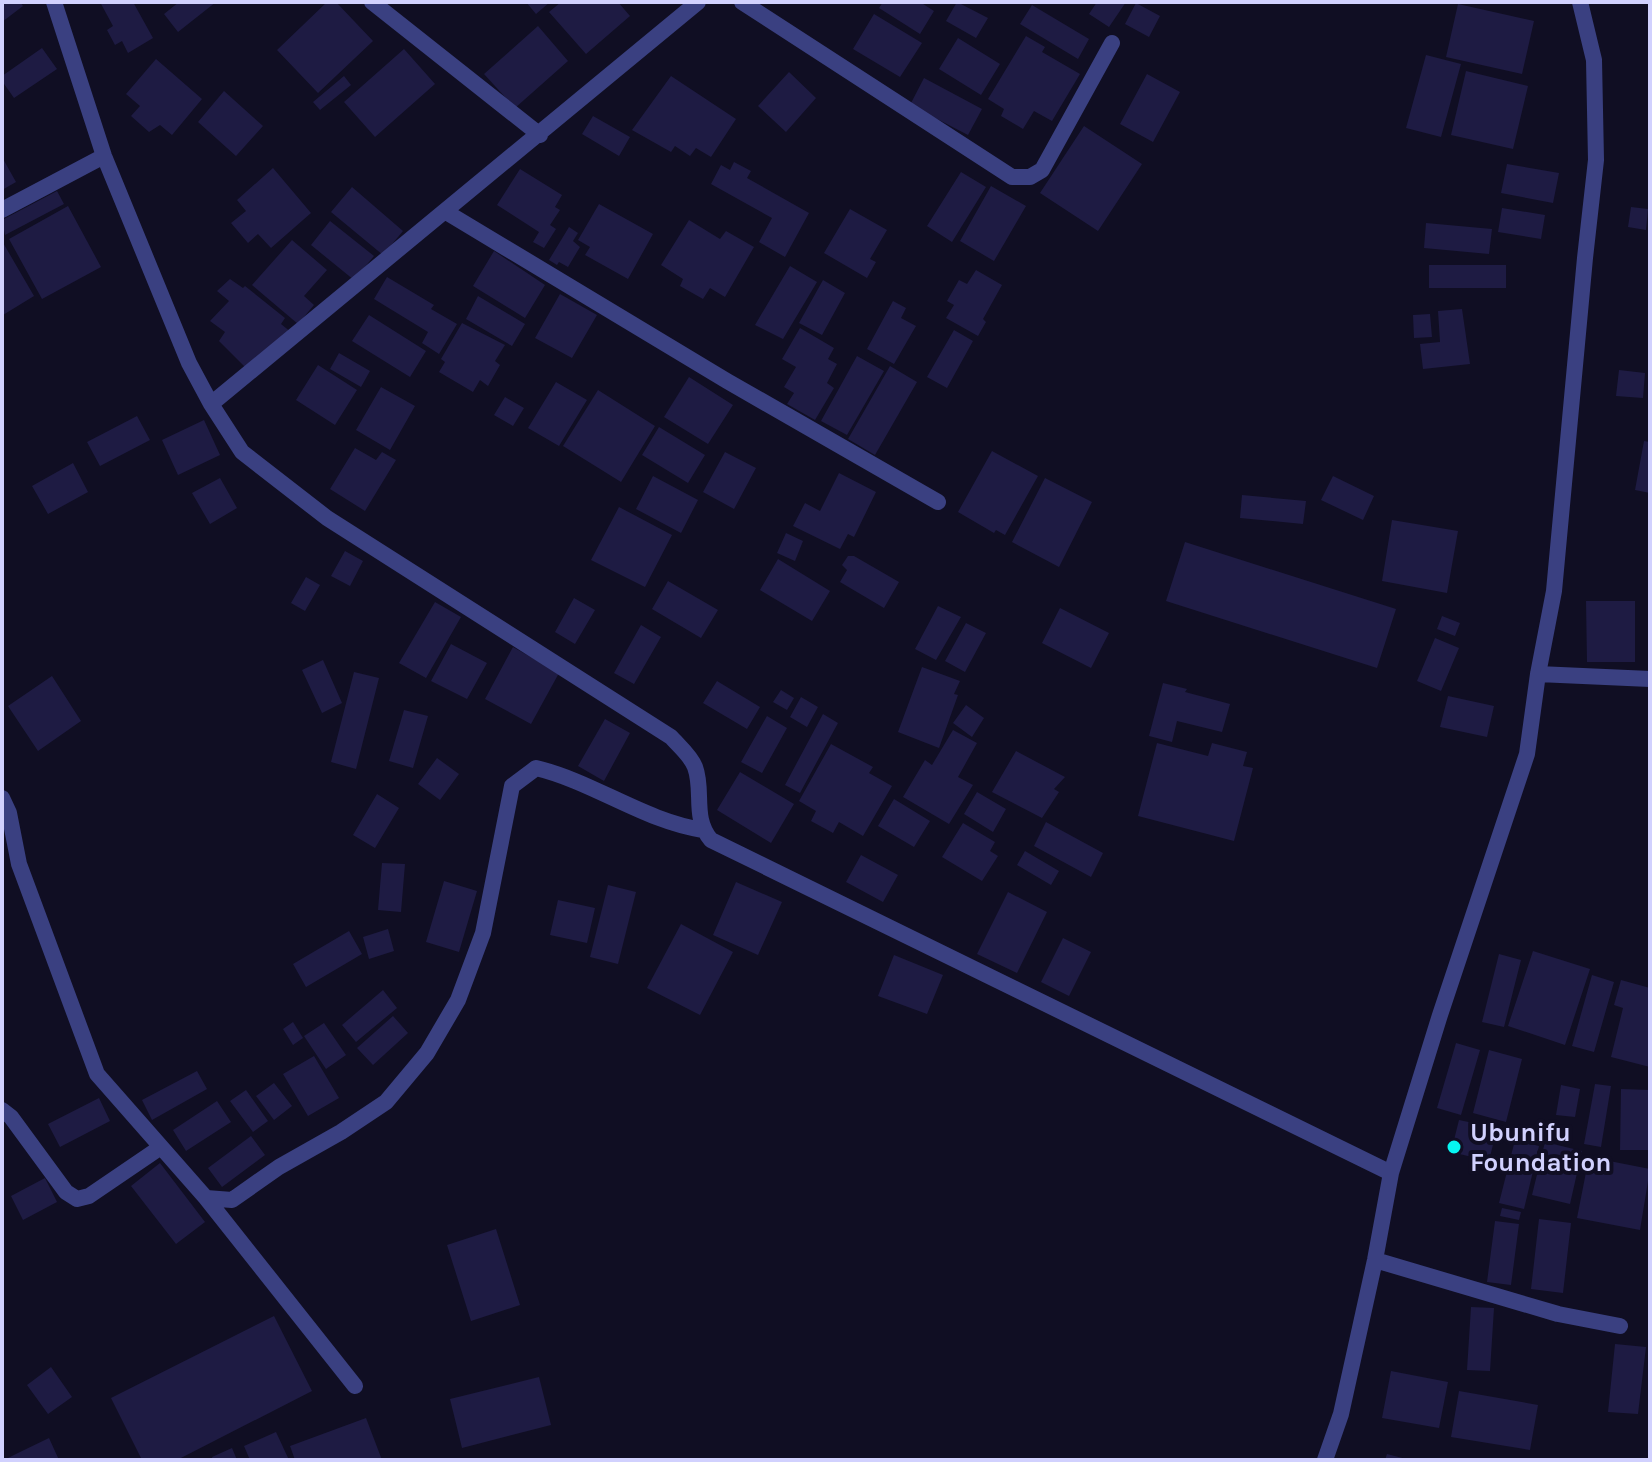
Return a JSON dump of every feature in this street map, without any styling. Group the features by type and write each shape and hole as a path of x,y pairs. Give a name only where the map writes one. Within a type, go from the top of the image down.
{"street":[{"path":"54,2 104,156 189,363 242,452 327,518 671,737 694,763 703,830 711,840 1391,1173"},
{"path":"372,2 540,135"},
{"path":"211,404 698,2"},
{"path":"742,2 1012,177 1030,177 1042,170 1112,43"},
{"path":"1325,1460 1341,1414 1391,1173 1527,754 1554,591 1596,160 1594,60 1580,2"},
{"path":"2,210 104,156"},
{"path":"446,212 727,381 938,502"},
{"path":"1538,674 1650,679"},
{"path":"206,1198 232,1200 279,1167 341,1132 386,1102 427,1053 458,1000 483,933 512,786 536,768 564,775 677,826 703,830"},
{"path":"2,798 9,813 19,864 97,1074 206,1198 355,1386"},
{"path":"2,1110 11,1117 66,1192 77,1199 89,1196 161,1147"},
{"path":"1375,1260 1558,1314 1620,1326"}],"building":[{"path":"2,2 20,2 23,6 2,22"},
{"path":"100,2 133,2 153,38 128,53 122,41 115,45 107,30 113,26"},
{"path":"179,2 216,2 178,32 164,14"},
{"path":"327,2 336,2 373,41 318,93 277,50"},
{"path":"526,2 550,2 536,14"},
{"path":"561,2 618,2 630,16 586,54 549,12"},
{"path":"883,2 920,2 934,11 920,34 879,8"},
{"path":"957,2 988,18 976,38 946,21"},
{"path":"1097,2 1126,2 1109,27 1089,14"},
{"path":"1136,3 1160,16 1149,37 1125,24"},
{"path":"1458,4 1534,21 1522,74 1446,57"},
{"path":"1032,5 1089,39 1078,59 1020,24"},
{"path":"874,14 922,43 900,77 853,49"},
{"path":"538,26 568,61 515,108 484,74"},
{"path":"1026,36 1045,47 1042,52 1080,74 1052,121 1034,111 1023,129 1001,116 1004,109 988,99"},
{"path":"958,38 1000,64 981,95 939,69"},
{"path":"42,48 57,69 14,98 2,76"},
{"path":"404,49 435,84 375,137 344,102"},
{"path":"1426,55 1461,64 1441,137 1406,128"},
{"path":"156,59 202,99 172,135 160,125 149,132 131,116 140,106 126,94"},
{"path":"1466,71 1528,86 1513,149 1451,135"},
{"path":"789,72 816,98 786,132 758,106"},
{"path":"1147,74 1180,92 1153,142 1120,124"},
{"path":"344,76 351,85 320,110 313,102"},
{"path":"671,76 736,119 711,157 696,148 690,156 675,146 671,152 632,130"},
{"path":"924,78 982,109 968,135 910,105"},
{"path":"224,91 263,126 236,156 198,122"},
{"path":"593,116 630,137 619,156 582,134"},
{"path":"1084,126 1142,164 1098,231 1040,193"},
{"path":"2,157 16,182 2,190"},
{"path":"734,162 751,171 747,178 809,213 785,257 759,242 772,218 711,184 721,165 730,170"},
{"path":"1507,164 1559,173 1553,203 1501,193"},
{"path":"273,168 311,213 271,248 258,234 248,243 231,223 246,211 237,200"},
{"path":"520,169 562,195 555,207 560,210 550,225 556,229 544,248 533,242 539,232 497,205"},
{"path":"961,172 986,187 952,242 927,226"},
{"path":"991,186 1026,206 994,261 960,241"},
{"path":"352,187 403,231 383,255 331,212"},
{"path":"57,191 64,204 5,235 2,220"},
{"path":"599,204 653,234 628,279 585,255 590,247 578,240"},
{"path":"68,206 101,267 42,299 9,239"},
{"path":"1631,207 1648,209 1646,230 1628,227"},
{"path":"1502,208 1545,215 1541,239 1498,232"},
{"path":"850,209 887,230 870,259 876,262 867,278 824,253"},
{"path":"689,220 720,239 726,231 754,247 725,297 710,288 703,299 680,286 683,279 661,265"},
{"path":"330,221 374,256 354,280 311,245"},
{"path":"1426,223 1492,229 1489,254 1424,248"},
{"path":"569,227 578,233 573,241 580,247 568,267 549,260"},
{"path":"292,240 327,270 304,296 314,305 298,324 252,285"},
{"path":"2,241 34,296 3,315 2,312"},
{"path":"494,251 545,285 525,318 473,286"},
{"path":"1429,265 1506,265 1506,288 1429,288"},
{"path":"790,266 817,282 783,339 755,325"},
{"path":"976,270 1002,285 983,319 986,322 978,336 946,318 954,305 947,301 959,280 967,284"},
{"path":"387,277 434,305 431,309 457,324 439,354 422,343 428,332 374,299"},
{"path":"230,279 243,288 245,286 285,318 281,324 292,333 247,369 219,341 225,332 210,321 229,301 217,291"},
{"path":"823,280 845,293 822,335 799,323"},
{"path":"560,294 597,315 572,358 535,338"},
{"path":"478,296 525,324 512,346 466,319"},
{"path":"893,301 906,308 901,318 916,326 894,364 867,349"},
{"path":"1462,309 1470,364 1423,369 1420,344 1440,342 1438,311"},
{"path":"1430,314 1432,337 1414,338 1413,315"},
{"path":"369,315 426,351 410,377 352,341"},
{"path":"462,323 505,345 495,361 500,365 488,386 480,380 473,392 439,372 445,362 441,359"},
{"path":"800,328 834,348 828,359 837,364 827,383 834,388 815,420 787,404 794,393 784,387 796,367 782,359"},
{"path":"954,330 973,341 947,388 927,377"},
{"path":"339,353 370,371 361,387 330,369"},
{"path":"857,356 884,371 847,435 821,421"},
{"path":"318,365 357,390 335,425 296,400"},
{"path":"890,366 917,382 875,455 848,439"},
{"path":"1619,370 1645,373 1643,398 1616,396"},
{"path":"689,377 733,405 708,444 664,417"},
{"path":"556,382 587,400 559,446 528,428"},
{"path":"381,387 415,406 390,450 356,430"},
{"path":"598,390 655,426 621,482 563,446"},
{"path":"505,397 524,408 513,426 494,415"},
{"path":"137,416 150,440 100,466 87,442"},
{"path":"204,420 220,455 178,475 162,440"},
{"path":"659,427 705,455 688,483 642,455"},
{"path":"1644,441 1650,442 1650,493 1635,490"},
{"path":"355,448 376,460 382,452 396,460 365,511 330,489"},
{"path":"992,451 1038,476 1005,535 996,530 994,533 958,512"},
{"path":"725,452 756,468 734,509 703,492"},
{"path":"73,463 88,492 48,514 32,486"},
{"path":"839,473 876,492 854,537 848,534 840,549 793,526 805,503 820,511"},
{"path":"653,476 698,500 681,533 636,509"},
{"path":"1333,476 1374,496 1363,520 1321,500"},
{"path":"220,478 237,508 210,524 192,493"},
{"path":"1045,478 1092,502 1059,567 1012,542"},
{"path":"1242,495 1306,501 1303,524 1240,518"},
{"path":"619,507 672,535 645,587 591,560"},
{"path":"1392,520 1458,531 1447,593 1382,581"},
{"path":"786,533 803,541 795,561 777,553"},
{"path":"1185,542 1396,609 1377,668 1166,601"},
{"path":"345,551 363,561 350,586 331,576"},
{"path":"848,556 854,556 899,582 884,608 840,582 847,570 842,565"},
{"path":"778,559 830,591 812,621 760,590"},
{"path":"306,577 320,585 305,611 291,603"},
{"path":"668,581 718,610 701,638 652,609"},
{"path":"574,598 595,610 575,644 555,632"},
{"path":"1586,601 1635,601 1635,662 1587,662"},
{"path":"435,602 461,617 426,678 399,663"},
{"path":"938,606 961,617 936,660 915,649"},
{"path":"1060,608 1109,633 1091,668 1042,643"},
{"path":"1442,616 1460,623 1455,636 1437,629"},
{"path":"966,623 986,633 965,672 945,661"},
{"path":"641,625 661,637 634,684 614,673"},
{"path":"1435,638 1459,648 1441,691 1417,681"},
{"path":"451,644 487,663 467,699 431,681"},
{"path":"513,647 559,673 531,724 485,699"},
{"path":"323,660 342,703 322,713 302,670"},
{"path":"922,667 960,681 939,748 898,732"},
{"path":"354,672 379,678 356,769 331,762"},
{"path":"52,676 81,721 38,751 8,706"},
{"path":"717,681 760,707 747,729 703,703"},
{"path":"1163,683 1230,704 1222,732 1177,721 1172,742 1149,736"},
{"path":"781,690 794,698 787,710 773,702"},
{"path":"1448,696 1494,706 1487,737 1440,727"},
{"path":"801,697 818,707 807,727 790,717"},
{"path":"966,705 984,718 972,737 953,723"},
{"path":"404,710 428,716 413,768 389,761"},
{"path":"823,714 838,723 800,793 785,785"},
{"path":"767,716 787,728 762,773 741,762"},
{"path":"605,719 630,733 604,781 578,766"},
{"path":"953,730 977,743 958,777 973,785 949,824 903,797 925,760 932,765"},
{"path":"1157,743 1208,756 1212,743 1247,752 1243,766 1253,768 1234,841 1138,816"},
{"path":"831,744 873,767 869,773 892,786 863,836 839,822 833,833 811,821 816,811 799,801"},
{"path":"1016,751 1065,777 1054,789 1059,792 1042,818 992,792"},
{"path":"437,758 459,774 440,800 418,784"},
{"path":"740,772 794,804 771,843 717,810"},
{"path":"977,792 1006,809 993,832 964,814"},
{"path":"377,794 399,808 375,848 353,835"},
{"path":"894,799 930,821 914,847 878,826"},
{"path":"1046,822 1103,853 1091,877 1034,846"},
{"path":"963,823 995,842 990,851 998,856 982,881 942,857"},
{"path":"1025,851 1059,871 1051,885 1017,865"},
{"path":"861,855 898,875 883,902 846,882"},
{"path":"382,863 405,864 401,912 378,910"},
{"path":"444,881 477,891 459,952 426,942"},
{"path":"736,882 782,902 758,955 713,935"},
{"path":"608,885 636,892 618,964 590,957"},
{"path":"1008,892 1047,912 1017,973 977,954"},
{"path":"558,900 595,908 587,943 550,935"},
{"path":"681,924 733,952 700,1015 647,988"},
{"path":"388,929 394,951 369,959 363,937"},
{"path":"349,931 362,954 306,987 293,964"},
{"path":"1063,938 1091,952 1069,996 1041,982"},
{"path":"1533,951 1590,969 1565,1045 1508,1026"},
{"path":"1499,954 1521,960 1504,1027 1482,1022"},
{"path":"894,955 943,975 927,1014 878,996"},
{"path":"1592,975 1614,982 1594,1052 1572,1046"},
{"path":"1621,980 1650,988 1650,1067 1611,1057 1623,1008 1614,1005"},
{"path":"383,990 397,1008 356,1042 342,1025"},
{"path":"393,1016 408,1033 373,1065 357,1048"},
{"path":"293,1022 303,1038 293,1045 283,1029"},
{"path":"324,1023 346,1055 326,1069 304,1036"},
{"path":"1456,1043 1480,1050 1461,1115 1437,1108"},
{"path":"1489,1050 1522,1059 1506,1122 1473,1113"},
{"path":"314,1056 339,1098 308,1116 283,1074"},
{"path":"197,1071 207,1089 152,1120 142,1100"},
{"path":"274,1083 292,1106 274,1120 256,1096"},
{"path":"1595,1084 1611,1086 1601,1147 1584,1144"},
{"path":"1561,1085 1580,1089 1575,1117 1556,1115"},
{"path":"1621,1089 1650,1090 1650,1150 1620,1150"},
{"path":"246,1090 268,1121 253,1132 230,1101"},
{"path":"99,1098 110,1121 60,1147 48,1124"},
{"path":"217,1101 231,1122 186,1151 173,1130"},
{"path":"1459,1120 1497,1128 1489,1161 1451,1152"},
{"path":"251,1136 265,1155 222,1187 208,1168"},
{"path":"1515,1140 1539,1146 1524,1209 1499,1203"},
{"path":"1545,1142 1582,1151 1570,1204 1532,1195"},
{"path":"1589,1157 1650,1169 1640,1230 1577,1218"},
{"path":"160,1163 205,1222 176,1244 131,1186"},
{"path":"45,1178 57,1202 23,1220 11,1196"},
{"path":"1502,1208 1521,1212 1519,1220 1500,1216"},
{"path":"1539,1219 1571,1223 1563,1293 1531,1289"},
{"path":"1495,1221 1519,1224 1511,1285 1487,1282"},
{"path":"496,1229 520,1305 471,1321 447,1245"},
{"path":"1471,1307 1494,1308 1490,1371 1467,1370"},
{"path":"274,1316 312,1391 177,1460 142,1460 111,1398"},
{"path":"1615,1344 1646,1347 1638,1414 1608,1412"},
{"path":"51,1367 72,1397 48,1414 27,1385"},
{"path":"1391,1371 1448,1382 1439,1428 1382,1418"},
{"path":"539,1377 551,1425 462,1448 450,1399"},
{"path":"1459,1391 1538,1405 1530,1450 1451,1437"},
{"path":"366,1418 382,1460 295,1460 290,1446"},
{"path":"276,1432 289,1460 250,1460 244,1446"},
{"path":"49,1438 59,1460 4,1460 20,1452"},
{"path":"232,1448 237,1460 213,1460 212,1457"},
{"path":"1387,1454 1406,1459 1406,1460 1385,1460"}],"place":[{"name":"Ubunifu Foundation","path":"1454,1147"}]}
